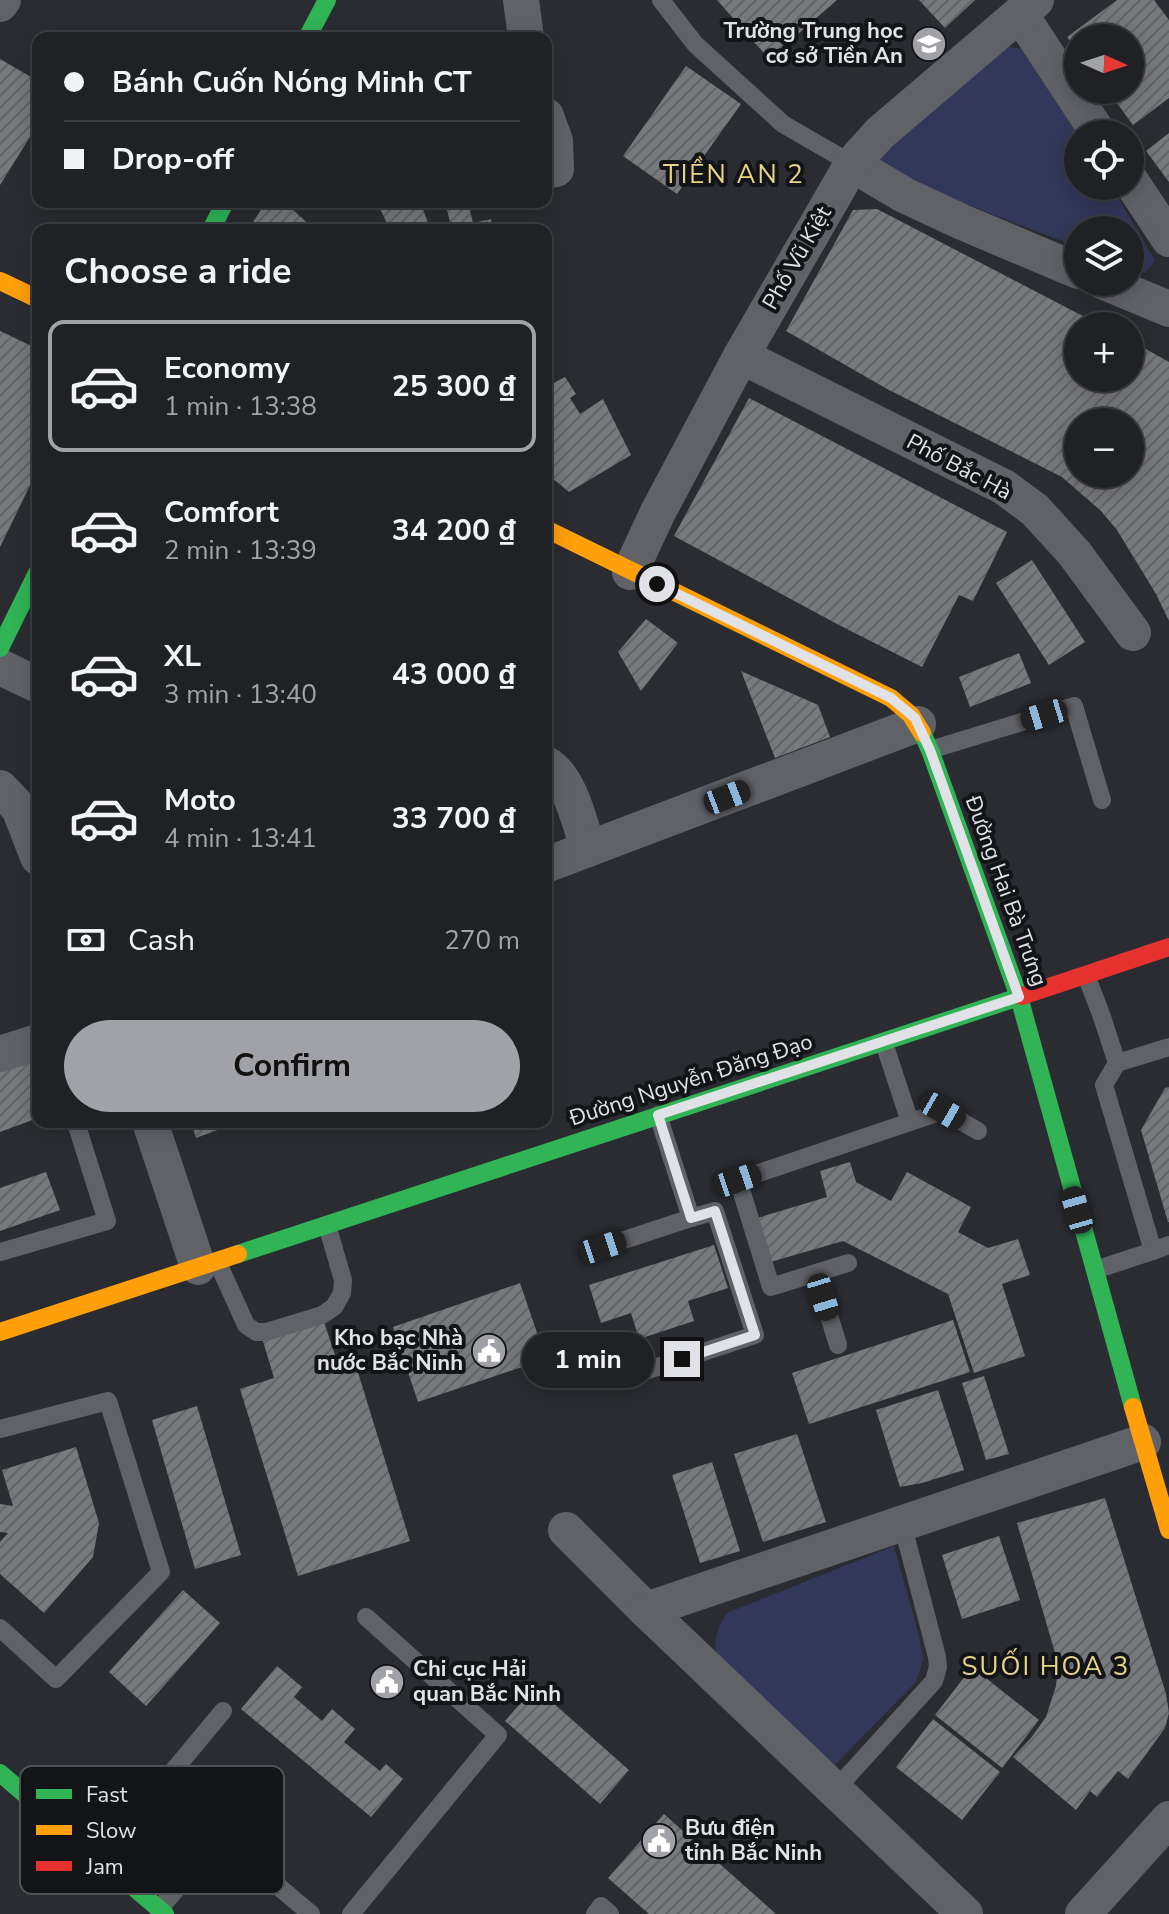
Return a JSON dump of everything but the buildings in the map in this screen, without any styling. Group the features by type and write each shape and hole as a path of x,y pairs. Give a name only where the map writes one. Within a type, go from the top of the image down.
{"main road":[{"path":"310,32 327,0"},
{"path":"0,281 32,296"},
{"name":"Đường Hai Bà Trưng","path":"552,532 891,698 909,711 924,737 1019,997 1094,1270 1153,1451 1169,1530"},
{"path":"0,648 32,583"},
{"name":"Đường Nguyễn Đăng Đạo","path":"0,1332 1169,947"},
{"path":"0,1773 20,1790"},
{"path":"142,1894 162,1911"}],"street":[{"path":"521,0 525,32"},
{"path":"1028,7 1091,120"},
{"name":"Phố Vũ Kiệt","path":"630,572 658,512 741,356 852,164 880,133 1028,7"},
{"path":"552,133 556,169 552,169"},
{"path":"852,164 962,222 1064,265"},
{"path":"1143,200 1169,239"},
{"path":"1138,296 1169,309"},
{"name":"Phố Bắc Hà","path":"741,356 1004,487 1035,510 1075,554 1133,633"},
{"path":"0,667 32,682"},
{"path":"552,863 924,737"},
{"path":"552,767 572,799 588,849"},
{"path":"0,788 19,808 32,842"},
{"path":"0,1054 32,1044"},
{"path":"152,1128 207,1264"},
{"path":"646,1610 902,1523 1153,1451"},
{"path":"566,1530 965,1914"},
{"path":"1083,1914 1169,1819"}],"lane":[{"path":"661,0 695,44 783,124 852,164"},
{"path":"924,737 1074,706 1102,800"},
{"path":"1086,975 1117,1063"},
{"path":"884,1043 910,1122"},
{"path":"1094,1270 1161,1248 1104,1085 1117,1063 1169,1047"},
{"path":"848,1263 771,1287 738,1180 943,1111 978,1131"},
{"path":"658,1115 691,1218"},
{"path":"0,1252 107,1221 78,1128"},
{"path":"603,1247 715,1211 755,1335 633,1375"},
{"path":"207,1264 252,1330 266,1332 322,1315 334,1307 343,1288 342,1273 327,1225"},
{"path":"816,1273 838,1345"},
{"path":"0,1429 108,1401 161,1572 56,1679 0,1628"},
{"path":"836,1789 937,1675 937,1657 902,1523"},
{"path":"351,1914 498,1735 366,1617"},
{"path":"177,1766 223,1711"},
{"path":"284,1891 311,1914"},
{"path":"162,1911 176,1894"},
{"path":"595,1914 601,1906 610,1914"}],"shaded area":[{"path":"1006,47 1029,49 1070,120 1064,120 1064,200 1119,200 1129,216 1064,216 1064,242 880,171 881,152"},
{"path":"1144,242 1155,260 1144,273"},
{"path":"894,1546 919,1636 923,1659 920,1671 915,1683 835,1765 718,1661 716,1636 727,1613"}],"traffic: fast":[{"path":"310,32 327,0"},
{"path":"214,224 222,208"},
{"path":"0,648 32,583"},
{"path":"922,733 1019,997 1133,1407"},
{"path":"238,1254 1022,996"},
{"path":"0,1773 20,1790"},
{"path":"142,1894 165,1914"}],"traffic: slow":[{"path":"0,281 32,296"},
{"path":"552,532 891,698 911,715 922,733"},
{"path":"0,1332 238,1254"},
{"path":"1133,1407 1169,1530"}],"traffic: jam":[{"path":"1022,996 1169,947"}],"place":[{"name":"Trường Trung học cơ sở Tiền An","path":"929,44"},
{"name":"Kho bạc Nhà nước Bắc Ninh","path":"489,1351"},
{"name":"Chi cục Hải quan Bắc Ninh","path":"387,1682"},
{"name":"Bưu điện tỉnh Bắc Ninh","path":"659,1841"}],"district":[{"name":"TIỀN AN 2","path":"734,174"},
{"name":"SUỐI HOA 3","path":"1046,1666"}],"route":[{"path":"657,584 891,698 909,711 918,722 930,750 1019,997 658,1115 691,1218 715,1211 755,1335 682,1359"}]}
